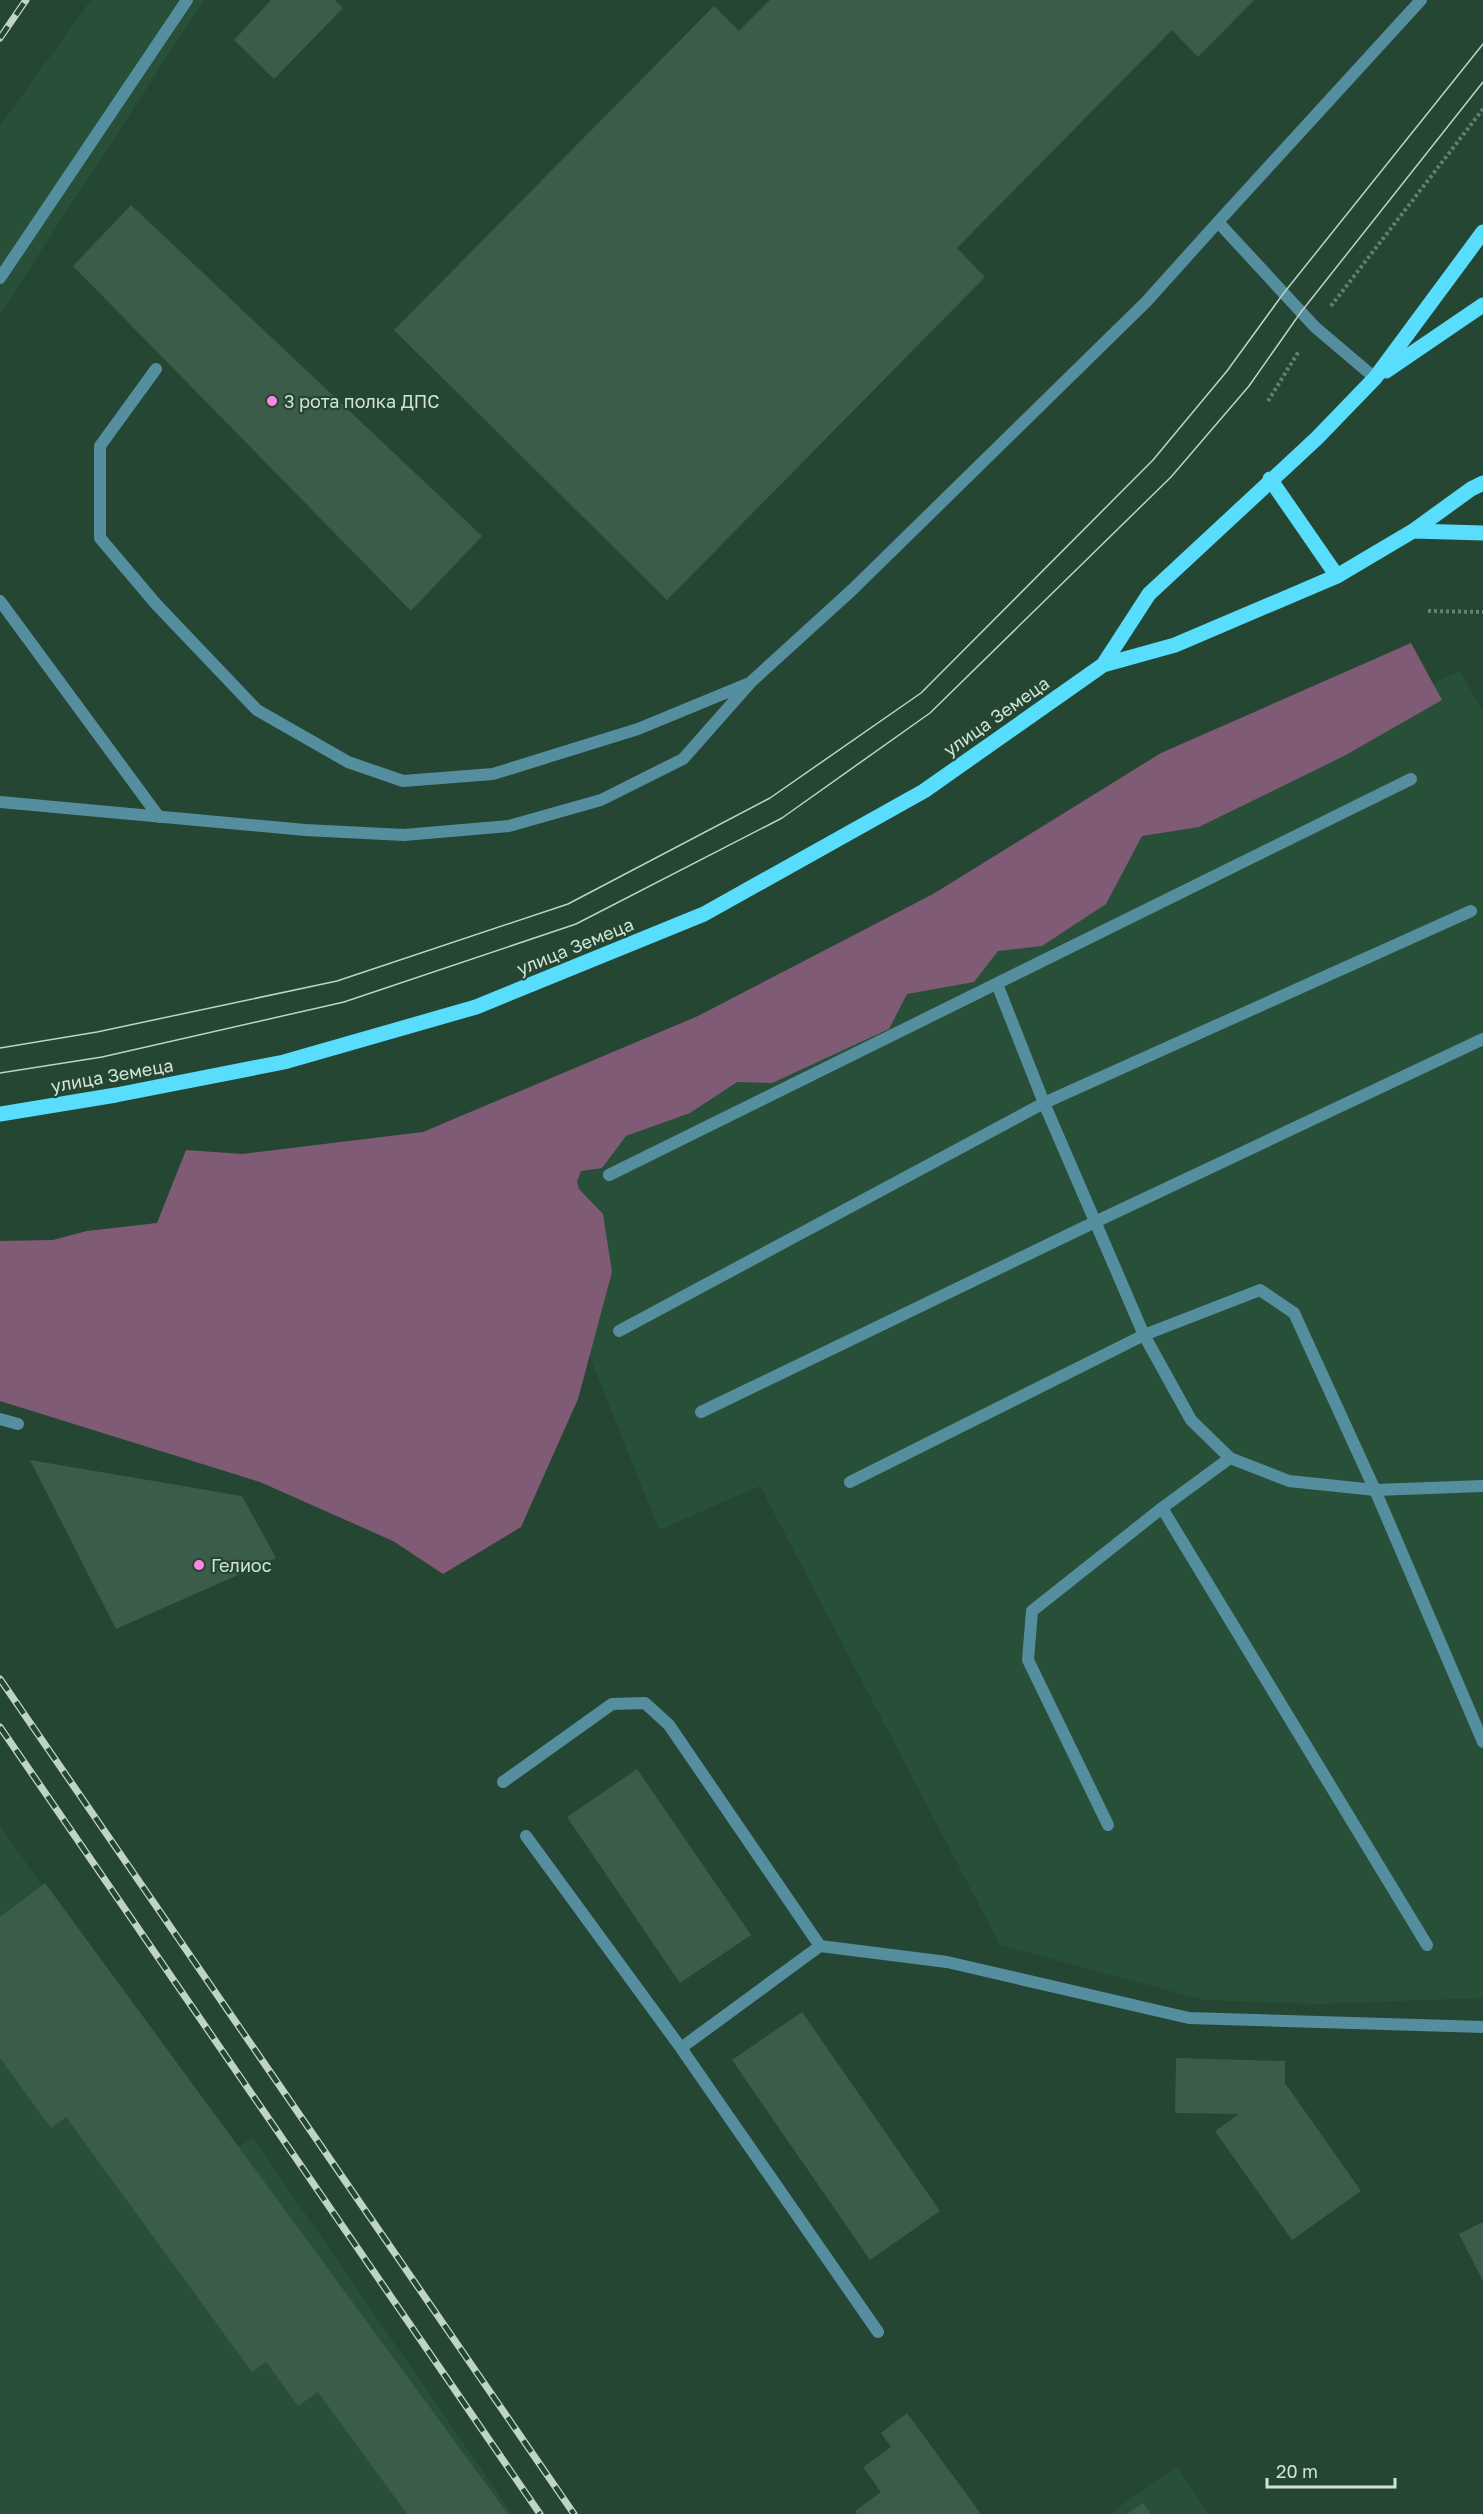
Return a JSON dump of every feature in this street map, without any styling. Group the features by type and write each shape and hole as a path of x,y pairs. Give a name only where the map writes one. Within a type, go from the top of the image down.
{"main road":[{"path":"1103,665 1149,594 1270,479 1317,438 1376,378 1483,232"},
{"path":"1376,378 1483,305"},
{"path":"1270,479 1337,576"},
{"path":"1103,665 1175,645 1337,576 1413,531 1471,489 1483,483"},
{"path":"1413,531 1483,533"},
{"name":"улица Земеца","path":"0,1114 116,1095 284,1062 476,1007 704,914 924,791 1103,665"}],"lane":[{"path":"0,278 187,0"},
{"path":"0,802 305,830 404,835 509,826 601,800 683,759 751,682 852,590 1146,302 1421,0"},
{"path":"1218,222 1315,327 1376,378"},
{"path":"156,369 99,446 100,538 156,604 257,710 348,762 403,781 493,774 638,729 751,682"},
{"path":"0,602 159,816"},
{"path":"609,1175 1411,779"},
{"path":"619,1331 1044,1103 1471,911"},
{"path":"997,984 1044,1103 1144,1335 1191,1420 1230,1458 1289,1481 1375,1490 1483,1486"},
{"path":"701,1412 1095,1222 1483,1039"},
{"path":"850,1482 1144,1335 1260,1290 1294,1313 1375,1490 1483,1742"},
{"path":"0,1419 18,1424"},
{"path":"1108,1825 1028,1660 1032,1611 1162,1508 1230,1458"},
{"path":"1162,1508 1427,1945"},
{"path":"503,1782 612,1704 645,1702 669,1725 820,1946"},
{"path":"526,1836 681,2048 878,2332"},
{"path":"681,2048 820,1946 947,1962 1189,2018 1483,2027"}],"path":[{"path":"1268,401 1315,327 1483,109"},
{"path":"1428,611 1483,612"}],"shaded area":[{"path":"91,0 204,0 0,314 0,126"},
{"path":"1411,643 1442,700 1344,756 1199,827 1142,836 1106,904 1042,946 998,951 974,982 907,994 889,1029 772,1083 737,1082 690,1113 626,1136 602,1168 581,1171 577,1181 579,1189 603,1214 612,1272 578,1399 521,1527 443,1574 393,1541 260,1482 0,1401 0,1241 53,1240 87,1231 157,1223 186,1150 242,1154 423,1132 698,1016 933,894 1161,753"},
{"path":"1459,671 1483,710 1483,1998 1318,2004 1204,2000 1000,1945 760,1486 659,1530 504,1140"},
{"path":"0,1826 231,2152 253,2138 512,2514 0,2514"},
{"path":"1177,2467 1209,2514 1109,2514"}],"building":[{"path":"271,0 335,0 343,8 274,79 234,40"},
{"path":"770,0 1254,0 1198,57 1172,30 957,248 985,277 667,600 394,330 714,6 739,31"},
{"name":"3 рота полка ДПС","path":"131,205 482,536 411,611 73,266"},
{"path":"30,1460 242,1496 276,1558 116,1629"},
{"path":"637,1769 751,1935 680,1983 567,1817"},
{"path":"45,1883 508,2514 407,2514 318,2392 298,2406 266,2362 252,2372 66,2117 51,2128 0,2058 0,1917"},
{"path":"802,2012 940,2211 870,2260 732,2060"},
{"path":"1176,2058 1285,2061 1285,2083 1361,2191 1292,2240 1215,2131 1239,2114 1175,2113"},
{"path":"1483,2222 1483,2281 1459,2234"},
{"path":"907,2413 981,2514 857,2514 855,2511 881,2492 863,2467 891,2447 881,2433"},
{"path":"1143,2503 1151,2514 1127,2514"}],"tram line":[{"path":"0,1048 97,1032 337,981 568,904 770,798 921,693 1153,460 1227,371 1283,294 1483,44"},
{"path":"0,1073 102,1057 344,1002 576,924 782,818 930,713 1171,477 1249,386 1301,312 1483,82"}],"railway":[{"path":"0,38 26,0"},
{"path":"0,1679 574,2514"},
{"path":"0,1727 540,2514"}],"place":[{"name":"3 рота полка ДПС","path":"272,401"},
{"name":"Гелиос","path":"199,1565"}]}
